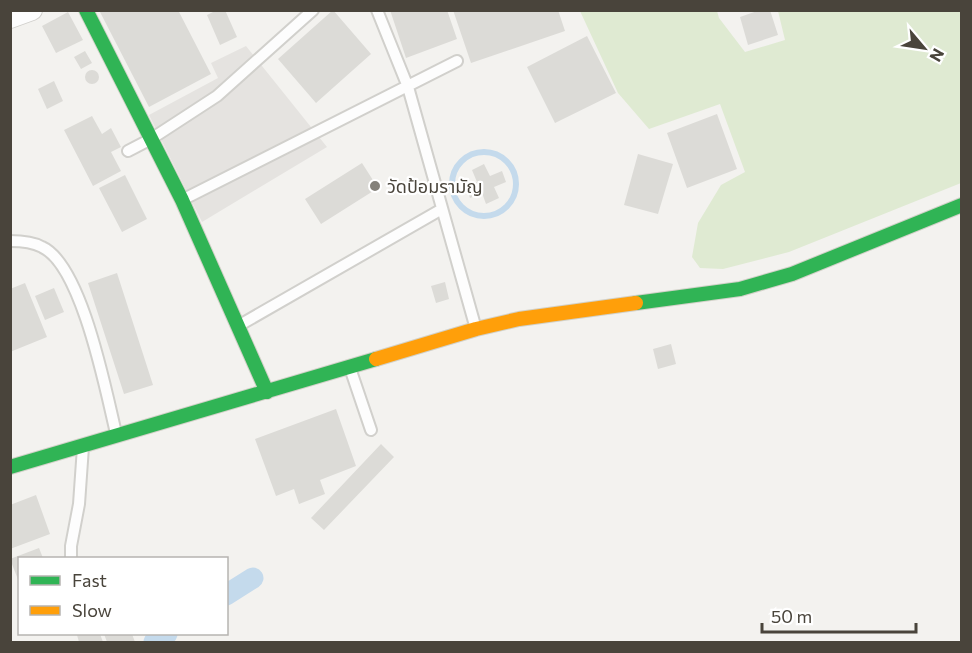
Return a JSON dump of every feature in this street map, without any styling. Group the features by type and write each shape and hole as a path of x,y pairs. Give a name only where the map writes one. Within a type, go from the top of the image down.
{"main road":[{"path":"86,10 182,200 267,392"},
{"path":"10,467 476,329 519,319 740,289 792,274 962,205"}],"street":[{"path":"10,18 32,10"}],"lane":[{"path":"128,151 151,139 217,96 313,10"},
{"path":"377,10 408,87 476,329"},
{"path":"182,200 457,61"},
{"path":"238,327 442,209"},
{"path":"10,241 43,247 55,257 70,277 95,348 117,437"},
{"path":"350,367 371,430"},
{"path":"71,557 79,504 83,446"}],"green space":[{"path":"580,11 717,11 719,18 745,52 785,40 778,11 961,11 961,183 789,252 723,269 700,268 692,257 698,223 721,185 745,172 720,104 649,129 618,93"}],"shaded area":[{"path":"246,46 327,147 202,222 149,115 218,78 211,63"}],"building":[{"path":"104,10 178,10 211,74 149,107 100,12"},
{"path":"217,10 225,10 237,37 220,45 207,15"},
{"path":"333,10 371,54 316,103 278,59"},
{"path":"390,10 447,10 457,39 406,58"},
{"path":"453,10 558,10 565,31 471,63"},
{"path":"760,10 770,10 778,35 748,45 740,17"},
{"path":"68,12 83,40 56,53 42,26"},
{"path":"587,36 616,93 555,123 527,67"},
{"path":"85,51 92,63 81,69 74,57"},
{"path":"92,70 97,72 99,77 97,82 92,84 87,82 85,77 87,72"},
{"path":"54,81 63,101 47,109 38,89"},
{"path":"717,114 737,169 687,188 667,133"},
{"path":"92,116 102,134 111,128 121,147 111,152 121,171 93,186 64,130"},
{"path":"638,154 673,164 658,214 624,205"},
{"path":"362,163 378,188 321,224 305,199"},
{"path":"484,164 490,176 502,171 506,182 494,187 499,198 486,204 482,193 470,198 466,187 477,182 472,170"},
{"path":"125,175 147,219 122,232 99,188"},
{"path":"117,273 153,385 124,394 88,283"},
{"path":"445,282 449,299 436,303 431,286"},
{"path":"25,283 47,337 10,352 10,289"},
{"path":"54,288 64,312 45,320 35,296"},
{"path":"671,344 676,364 658,369 653,349"},
{"path":"336,409 356,466 320,480 325,494 299,504 294,489 276,496 255,439"},
{"path":"381,444 394,457 324,530 311,518"},
{"path":"36,495 50,534 10,549 10,505"},
{"path":"39,548 43,557 18,557 18,579 10,559"},
{"path":"77,635 100,635 103,642 79,642"},
{"path":"104,635 132,635 135,642 107,642"}],"waterway":[{"path":"478,152 490,152 507,161 514,172 516,184 514,196 507,207 490,216 478,216 466,211 457,202 452,190 452,178 457,166 466,157 478,152"},
{"path":"228,594 253,578"},
{"path":"154,642 165,635"}],"traffic: fast":[{"path":"86,10 182,200 267,392"},
{"path":"636,303 740,289 792,274 962,205"},
{"path":"10,467 376,359"}],"traffic: slow":[{"path":"376,359 476,329 519,319 636,303"}],"place":[{"name":"วัดป้อมรามัญ","path":"375,186"}]}
